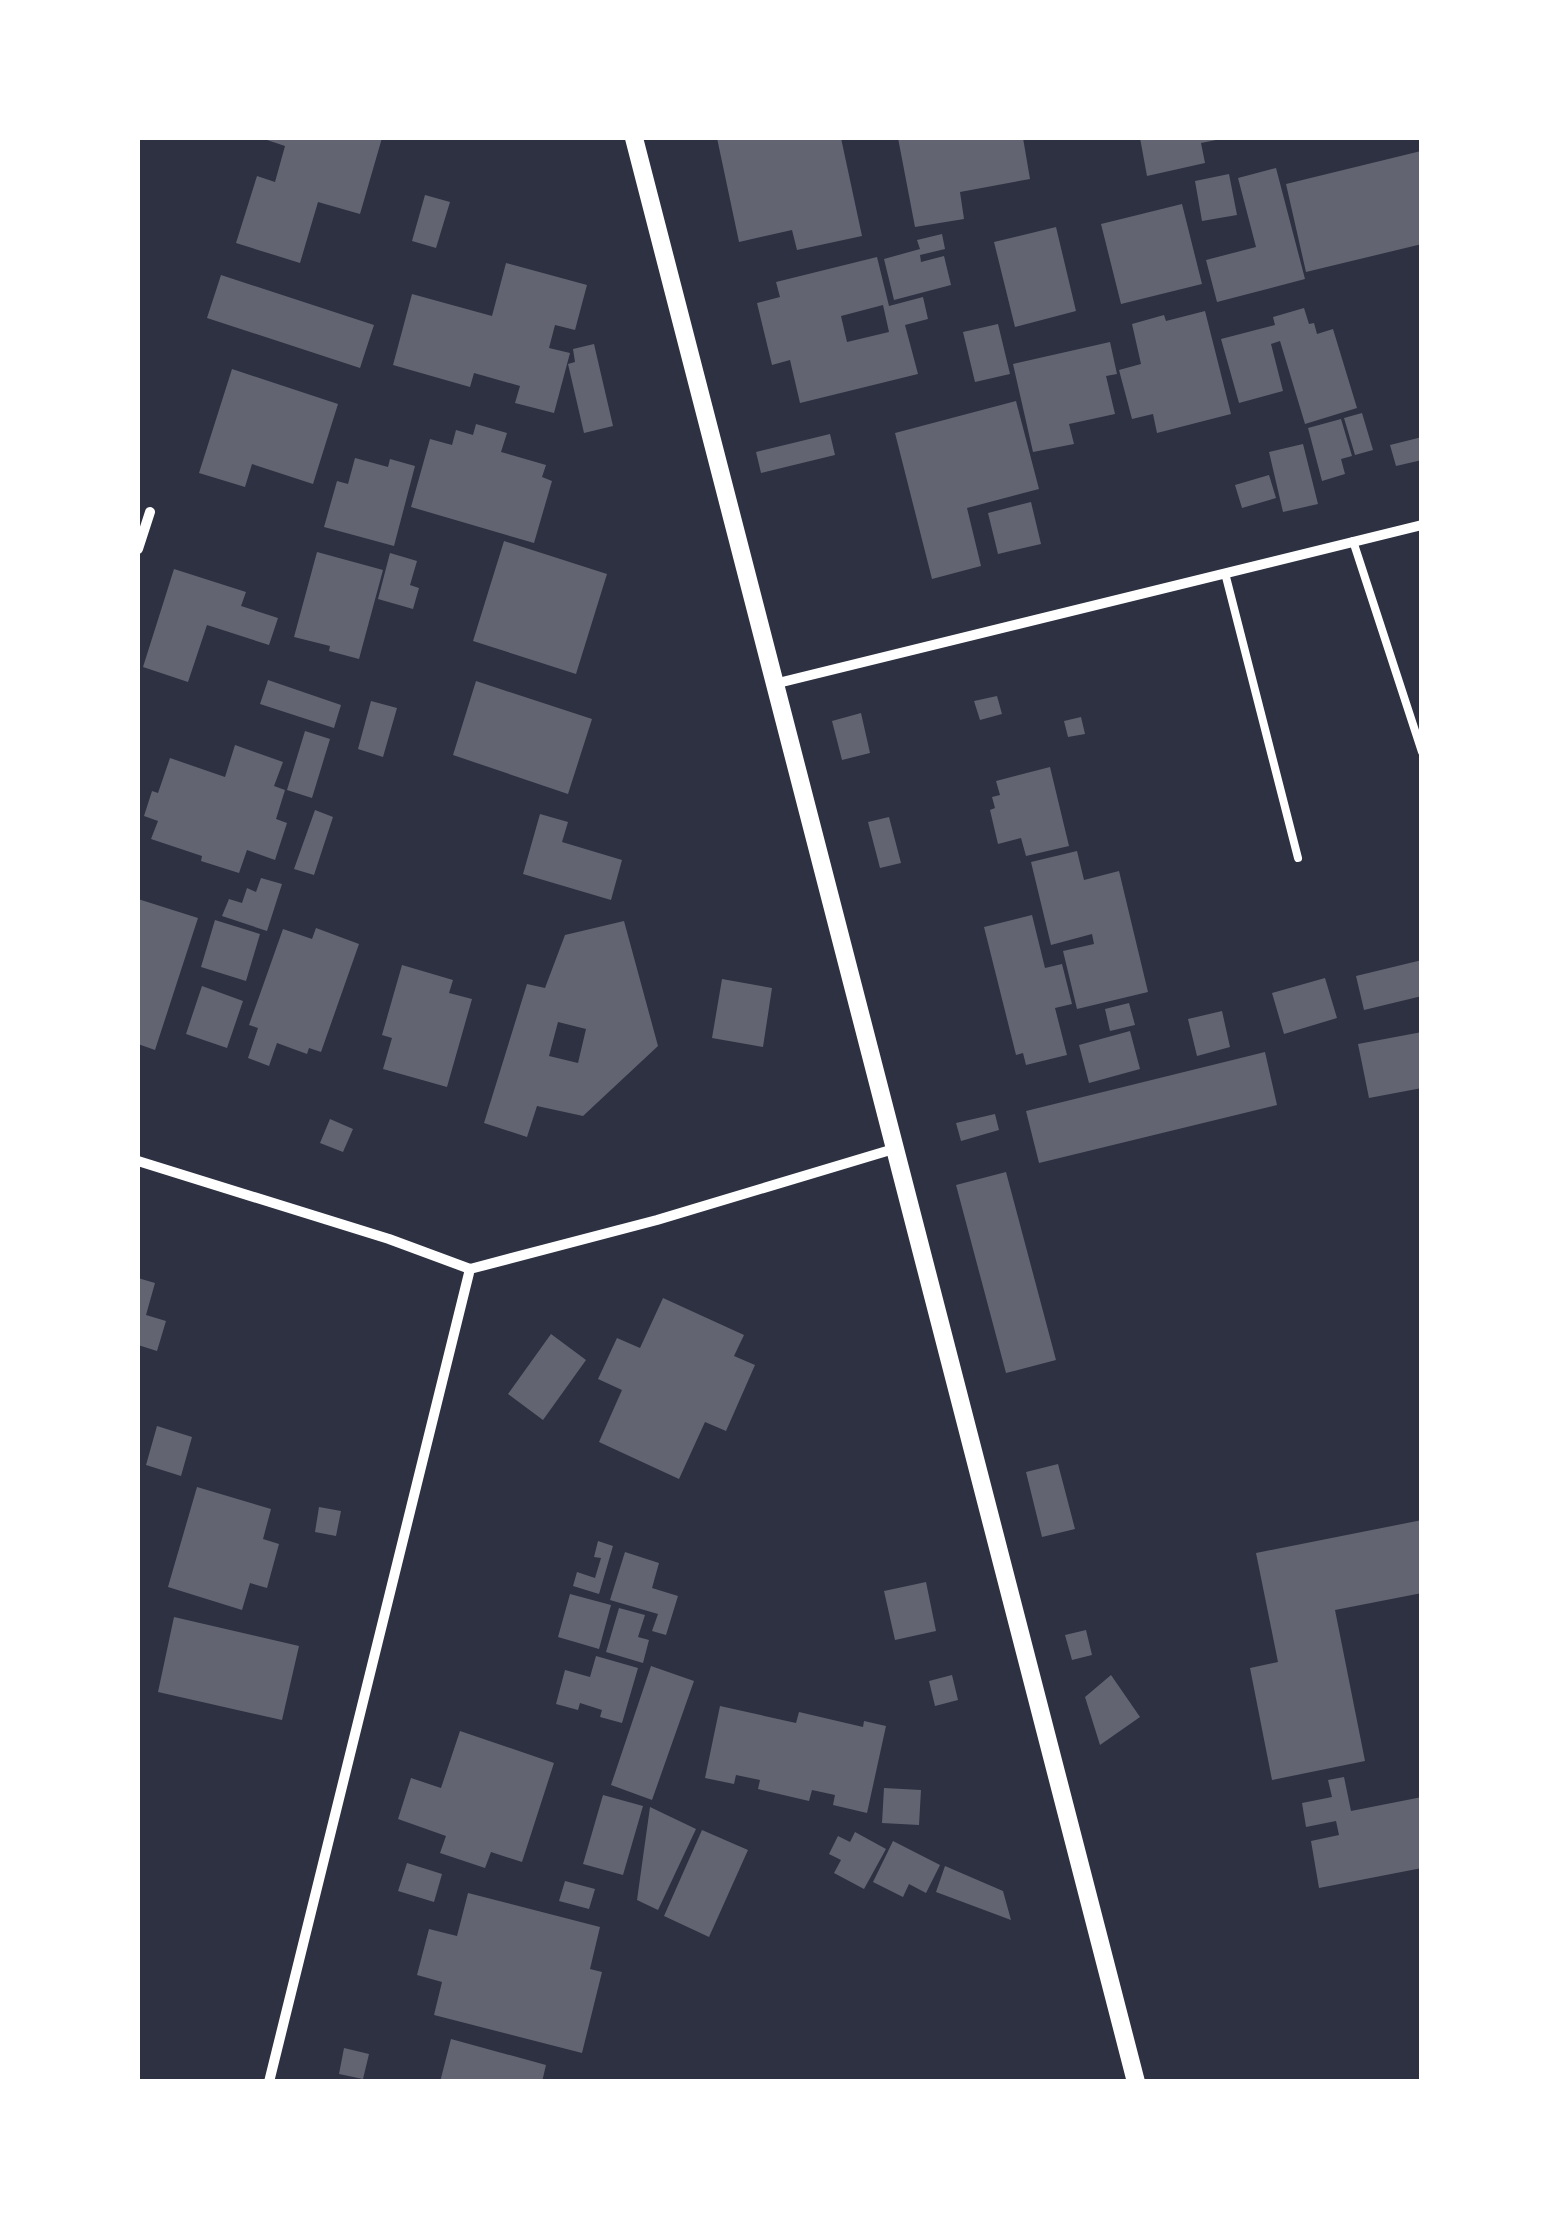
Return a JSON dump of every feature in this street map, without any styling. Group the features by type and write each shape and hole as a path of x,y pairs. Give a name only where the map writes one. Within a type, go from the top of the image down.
{"street":[{"path":"634,138 1136,2082"},
{"path":"138,549 150,512"},
{"path":"774,684 1422,524"},
{"path":"138,1161 390,1239 470,1269 657,1220 897,1148"},
{"path":"268,2082 470,1269"}],"lane":[{"path":"1352,542 1422,752"},
{"path":"1225,572 1298,858"}],"building":[{"path":"268,138 382,138 360,214 318,202 300,263 236,243 257,176 275,182 285,146"},
{"path":"717,138 841,138 862,236 797,250 792,230 739,242"},
{"path":"898,138 1023,138 1030,179 960,192 964,219 915,227"},
{"path":"1140,138 1221,139 1201,143 1205,163 1147,176"},
{"path":"1421,151 1422,244 1306,272 1286,184"},
{"path":"1276,168 1305,279 1217,302 1206,260 1256,247 1238,178"},
{"path":"1229,174 1237,215 1202,221 1195,181"},
{"path":"425,195 450,202 436,248 412,241"},
{"path":"1182,204 1202,284 1121,304 1101,224"},
{"path":"1056,227 1076,311 1015,327 994,242"},
{"path":"942,234 945,249 920,255 921,262 944,256 951,285 894,300 884,259 920,249 917,240"},
{"path":"877,257 889,306 923,297 928,319 905,325 918,374 800,403 790,360 772,365 757,303 780,297 776,282","holes":["883,305 889,332 847,342 841,316"]},
{"path":"506,263 587,285 575,330 555,325 549,348 570,353 554,413 515,403 520,386 474,373 470,387 393,365 412,294 492,316"},
{"path":"221,275 374,325 360,368 207,318"},
{"path":"1304,308 1317,334 1333,329 1357,408 1305,424 1280,341 1271,344 1283,391 1239,403 1221,339 1275,325 1273,317"},
{"path":"1205,311 1231,414 1157,433 1153,414 1132,419 1119,370 1141,364 1132,324 1164,315 1166,321"},
{"path":"998,324 1010,374 975,382 963,332"},
{"path":"1110,342 1117,374 1106,376 1115,414 1069,424 1074,444 1033,452 1013,364"},
{"path":"594,344 613,426 584,433 568,364 575,362 573,349"},
{"path":"232,369 338,404 313,484 252,464 245,487 199,473"},
{"path":"1016,401 1039,489 967,508 981,566 932,579 895,433"},
{"path":"1362,413 1373,450 1355,455 1344,418"},
{"path":"1341,419 1352,456 1341,459 1345,474 1322,481 1308,428"},
{"path":"476,424 507,433 501,452 546,465 542,477 552,481 534,543 411,507 430,439 452,445 456,430 473,435"},
{"path":"830,434 835,455 761,473 756,452"},
{"path":"1422,437 1422,460 1396,466 1390,445"},
{"path":"1303,444 1318,504 1283,512 1269,452"},
{"path":"355,458 388,467 390,459 415,466 394,546 324,527 337,481 348,484"},
{"path":"1269,475 1276,498 1242,508 1235,485"},
{"path":"1031,502 1041,544 998,554 988,513"},
{"path":"504,541 607,574 576,674 473,641"},
{"path":"317,552 383,570 359,659 329,651 330,646 294,637"},
{"path":"390,553 417,561 410,585 419,588 413,609 378,599"},
{"path":"174,569 246,592 241,606 278,618 269,645 207,625 188,682 143,667"},
{"path":"268,680 341,705 334,728 260,704"},
{"path":"476,681 592,719 568,794 453,755"},
{"path":"997,696 1002,714 980,720 974,701"},
{"path":"371,701 397,708 383,757 358,749"},
{"path":"861,713 870,753 842,760 832,721"},
{"path":"1081,717 1085,734 1068,737 1064,721"},
{"path":"305,731 330,739 312,798 287,790"},
{"path":"235,745 283,762 274,786 285,790 276,819 287,823 275,860 247,850 239,873 151,839 158,821 144,816 152,791 158,793 170,758 225,777"},
{"path":"1050,767 1069,846 1026,856 1021,838 998,844 990,810 995,808 992,797 1000,795 996,781"},
{"path":"315,810 333,817 314,875 294,869"},
{"path":"540,814 568,822 562,842 622,860 611,900 523,874"},
{"path":"889,817 901,863 880,868 868,822"},
{"path":"1077,851 1084,880 1119,871 1148,992 1077,1009 1063,951 1094,944 1092,934 1051,945 1031,862"},
{"path":"261,878 282,884 267,931 222,916 229,899 242,903 247,888 256,892"},
{"path":"138,899 198,918 155,1050 138,1044"},
{"path":"1032,915 1045,968 1062,964 1072,1004 1055,1008 1067,1055 1026,1065 1023,1053 1016,1055 984,927"},
{"path":"215,920 260,934 246,981 201,967"},
{"path":"624,921 658,1046 583,1116 537,1106 527,1137 484,1123 527,984 545,988 565,935","holes":["558,1022 586,1029 578,1063 549,1056"]},
{"path":"316,928 359,944 321,1052 309,1048 307,1054 277,1043 269,1066 248,1058 258,1028 249,1025 283,929 312,939"},
{"path":"1422,960 1422,996 1364,1010 1356,976"},
{"path":"402,965 453,980 449,993 472,999 447,1087 383,1069 392,1038 382,1035"},
{"path":"1325,978 1337,1018 1284,1034 1272,993"},
{"path":"722,979 772,988 763,1047 712,1038"},
{"path":"202,986 243,1001 227,1048 186,1034"},
{"path":"1129,1003 1135,1025 1110,1031 1105,1009"},
{"path":"1222,1011 1230,1047 1197,1056 1188,1019"},
{"path":"1130,1031 1140,1069 1089,1083 1079,1045"},
{"path":"1422,1032 1422,1088 1369,1098 1358,1044"},
{"path":"1265,1052 1277,1105 1039,1163 1026,1111"},
{"path":"995,1114 999,1130 961,1141 956,1123"},
{"path":"330,1119 353,1129 343,1152 320,1143"},
{"path":"1006,1172 1056,1360 1006,1373 956,1185"},
{"path":"138,1278 155,1283 146,1315 166,1321 157,1351 138,1345"},
{"path":"663,1298 744,1335 734,1356 755,1365 726,1431 705,1422 679,1479 599,1442 622,1390 598,1379 617,1338 640,1348"},
{"path":"551,1334 586,1360 543,1420 508,1394"},
{"path":"157,1426 192,1437 181,1476 146,1465"},
{"path":"1058,1464 1075,1529 1042,1537 1026,1472"},
{"path":"197,1487 271,1509 263,1539 279,1544 267,1588 250,1583 242,1610 168,1587"},
{"path":"319,1507 341,1511 336,1536 315,1532"},
{"path":"1422,1520 1422,1593 1335,1610 1365,1761 1272,1780 1250,1668 1278,1662 1256,1553"},
{"path":"598,1541 613,1546 599,1594 573,1586 577,1572 595,1578 601,1558 594,1557"},
{"path":"625,1552 659,1563 652,1588 678,1596 666,1635 652,1631 658,1614 610,1600"},
{"path":"926,1582 936,1631 895,1640 884,1591"},
{"path":"570,1594 611,1605 599,1649 558,1637"},
{"path":"619,1608 645,1615 638,1637 649,1640 643,1663 606,1652"},
{"path":"174,1617 299,1646 282,1720 158,1692"},
{"path":"1086,1630 1092,1655 1072,1660 1065,1635"},
{"path":"596,1656 638,1668 622,1723 600,1717 602,1710 580,1703 578,1710 556,1704 565,1670 590,1677"},
{"path":"651,1666 694,1681 652,1800 611,1785"},
{"path":"952,1675 958,1700 935,1706 929,1681"},
{"path":"1111,1675 1140,1717 1100,1745 1085,1697"},
{"path":"720,1706 796,1723 799,1712 863,1727 864,1721 886,1726 867,1813 833,1805 835,1795 812,1790 809,1801 758,1789 760,1780 736,1775 734,1784 705,1778"},
{"path":"460,1731 554,1763 522,1862 491,1852 485,1868 440,1853 446,1836 398,1819 411,1778 441,1788"},
{"path":"1344,1777 1351,1811 1422,1797 1422,1868 1319,1888 1311,1841 1339,1835 1336,1821 1306,1827 1302,1803 1332,1797 1328,1780"},
{"path":"884,1788 921,1790 919,1825 882,1823"},
{"path":"603,1795 643,1806 623,1875 583,1864"},
{"path":"650,1807 696,1829 658,1910 637,1900"},
{"path":"702,1830 748,1850 709,1937 664,1916"},
{"path":"855,1832 886,1849 864,1889 834,1873 841,1860 829,1854 838,1836 850,1842"},
{"path":"893,1841 940,1865 926,1893 909,1884 903,1897 873,1882"},
{"path":"407,1863 442,1874 434,1902 398,1891"},
{"path":"945,1866 1003,1891 1011,1920 936,1892"},
{"path":"565,1881 595,1889 589,1909 559,1901"},
{"path":"468,1893 600,1927 590,1969 602,1972 582,2053 434,2015 442,1982 417,1975 429,1929 457,1936"},
{"path":"451,2039 546,2065 542,2082 440,2082"},
{"path":"344,2048 369,2054 363,2079 339,2074"}]}
